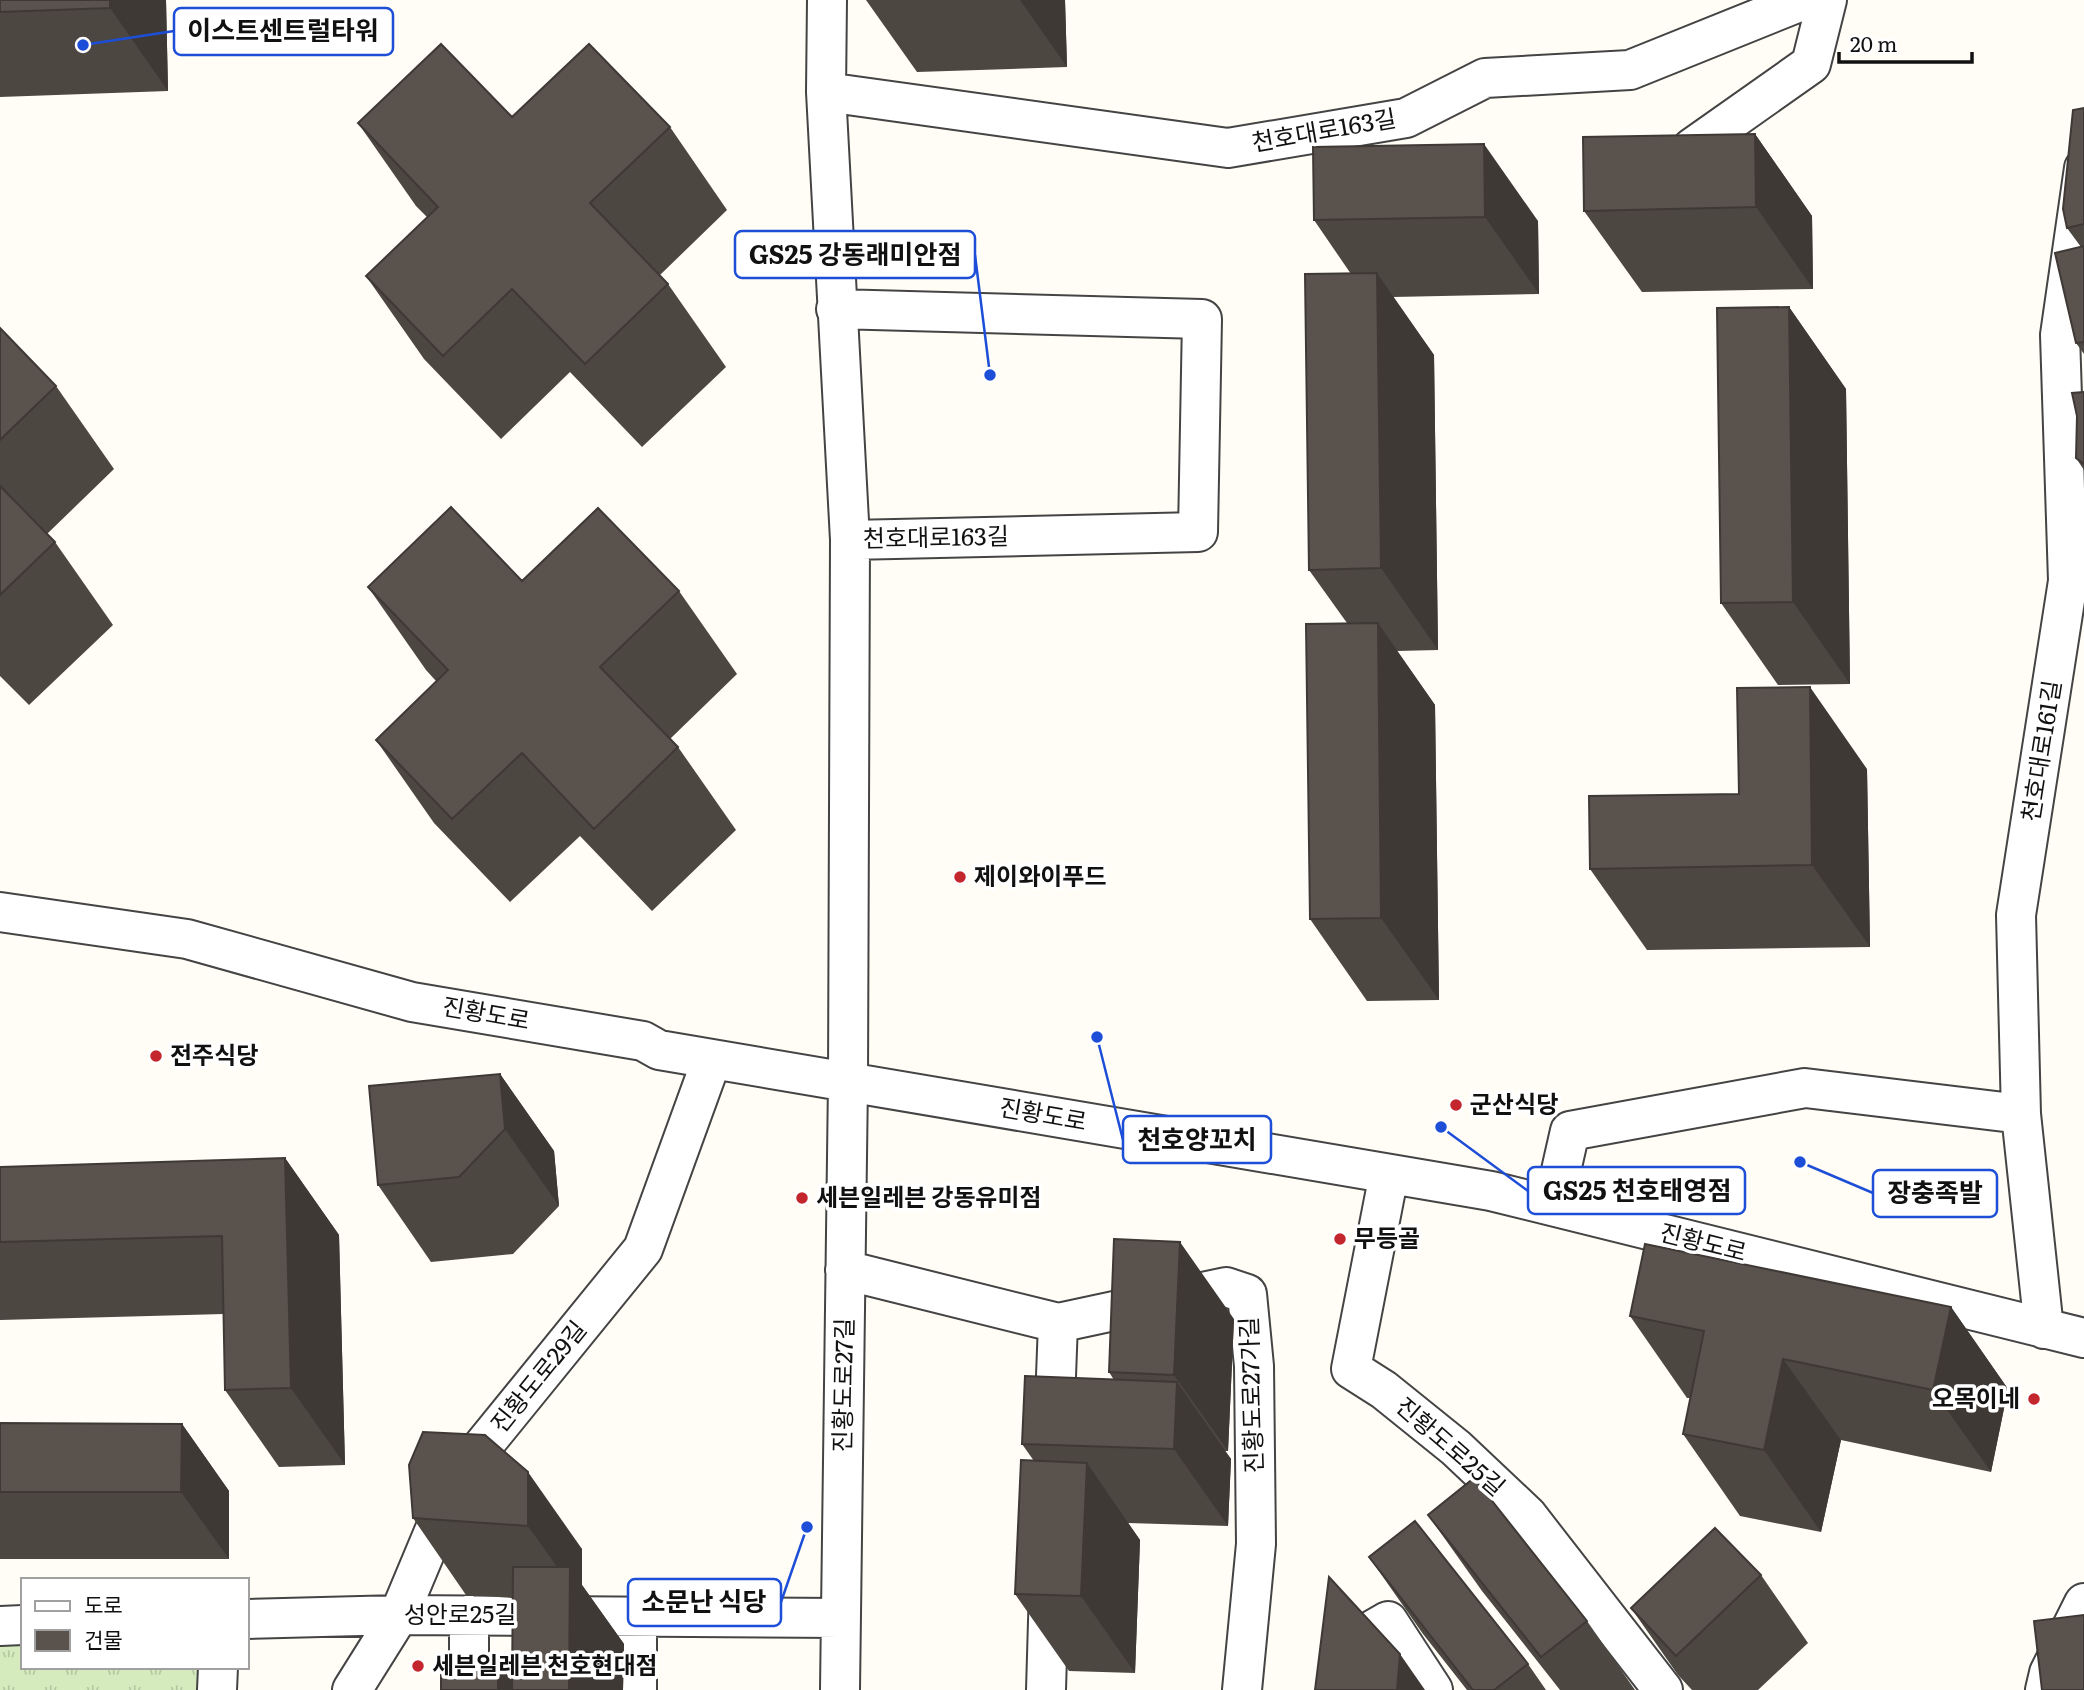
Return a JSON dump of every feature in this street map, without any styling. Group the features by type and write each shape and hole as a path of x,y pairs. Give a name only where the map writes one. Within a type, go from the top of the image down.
{"street":[{"name":"천호대로163길","path":"827,0 826,92 850,540 848,1081"},
{"name":"천호대로163길","path":"826,92 1228,148 1406,118 1485,78 1630,70 1804,0"},
{"path":"1692,148 1811,64 1827,0"},
{"name":"천호대로161길","path":"2044,1329 2021,1114 2016,915 2076,579 2060,335 2084,172"},
{"name":"천호대로163길","path":"836,309 1202,319 1198,532 850,540"},
{"name":"진황도로","path":"0,912 187,939 412,1002 643,1041 659,1050 1491,1191 2084,1338"},
{"name":"진황도로29길","path":"352,1690 399,1615 456,1479 643,1249 712,1059"},
{"name":"진황도로27길","path":"840,1690 848,1081"},
{"path":"1553,1206 1570,1131 1805,1088 2021,1114"},
{"name":"진황도로25길","path":"1389,1174 1351,1369 1384,1390 1455,1448 1527,1514 1663,1690"},
{"name":"진황도로27가길","path":"845,1270 1058,1323 1226,1287 1247,1294 1254,1366 1256,1544 1242,1690"},
{"path":"1054,1459 1058,1323"},
{"path":"1046,1690 1051,1554"},
{"path":"2045,1690 2049,1673 2084,1603"},
{"name":"성안로25길","path":"248,1619 399,1615 841,1618"},
{"path":"469,1615 469,1690"},
{"path":"637,1616 637,1690"},
{"path":"1354,1690 1362,1636 1388,1622 1433,1690"},
{"path":"0,1626 21,1625"},
{"path":"218,1669 218,1690"}],"green space":[{"path":"21,1644 21,1669 204,1669 203,1690 0,1690 0,1645"}],"building":[{"path":"0,0 110,0 110,8 0,12"},
{"path":"441,44 512,117 589,44 670,127 590,203 668,284 585,364 512,289 443,356 366,276 438,207 358,123"},
{"path":"2084,108 2084,224 2067,228 2063,209 2073,110"},
{"path":"1755,134 1756,207 1584,211 1583,137"},
{"path":"1484,144 1485,217 1314,220 1313,147"},
{"path":"2084,246 2084,342 2076,343 2055,253"},
{"path":"1377,273 1381,568 1309,570 1305,274"},
{"path":"1789,307 1793,602 1721,603 1717,308"},
{"path":"0,328 56,386 0,440"},
{"path":"2084,392 2084,464 2076,458 2077,416 2072,393"},
{"path":"0,486 55,542 0,595"},
{"path":"451,507 522,581 598,508 679,591 600,667 678,747 594,829 522,753 452,819 376,740 448,670 368,587"},
{"path":"1378,623 1381,918 1310,919 1306,624"},
{"path":"1810,687 1812,865 1590,869 1589,796 1739,794 1737,688"},
{"path":"500,1074 505,1129 459,1177 378,1185 369,1086"},
{"path":"285,1158 291,1388 225,1390 222,1236 0,1242 0,1167"},
{"path":"1114,1239 1180,1242 1174,1375 1109,1372"},
{"path":"1645,1244 1951,1307 1933,1390 1783,1359 1764,1450 1683,1434 1704,1331 1630,1316"},
{"path":"1025,1376 1177,1382 1174,1449 1022,1444"},
{"path":"0,1423 182,1424 181,1492 0,1492"},
{"path":"423,1432 485,1435 528,1472 528,1526 413,1518 409,1465"},
{"path":"1021,1460 1087,1463 1081,1596 1015,1594"},
{"path":"1474,1478 1587,1621 1541,1657 1428,1515"},
{"path":"1415,1521 1528,1664 1494,1690 1473,1690 1369,1557"},
{"path":"1715,1528 1761,1575 1676,1656 1631,1608"},
{"path":"513,1567 570,1567 569,1690 512,1690"},
{"path":"1329,1577 1400,1654 1397,1690 1315,1690"},
{"path":"2084,1615 2084,1690 2042,1690 2034,1621"},
{"path":"441,1662 498,1662 498,1690 441,1690"}],"place":[{"name":"이스트센트럴타워","path":"83,45"},
{"name":"GS25 강동래미안점","path":"990,375"},
{"name":"제이와이푸드","path":"960,877"},
{"name":"천호양꼬치","path":"1097,1037"},
{"name":"전주식당","path":"156,1056"},
{"name":"군산식당","path":"1456,1105"},
{"name":"GS25 천호태영점","path":"1441,1127"},
{"name":"장충족발","path":"1800,1162"},
{"name":"세븐일레븐 강동유미점","path":"802,1198"},
{"name":"무등골","path":"1340,1239"},
{"name":"오목이네","path":"2034,1399"},
{"name":"소문난 식당","path":"807,1527"},
{"name":"세븐일레븐 천호현대점","path":"418,1666"}]}
